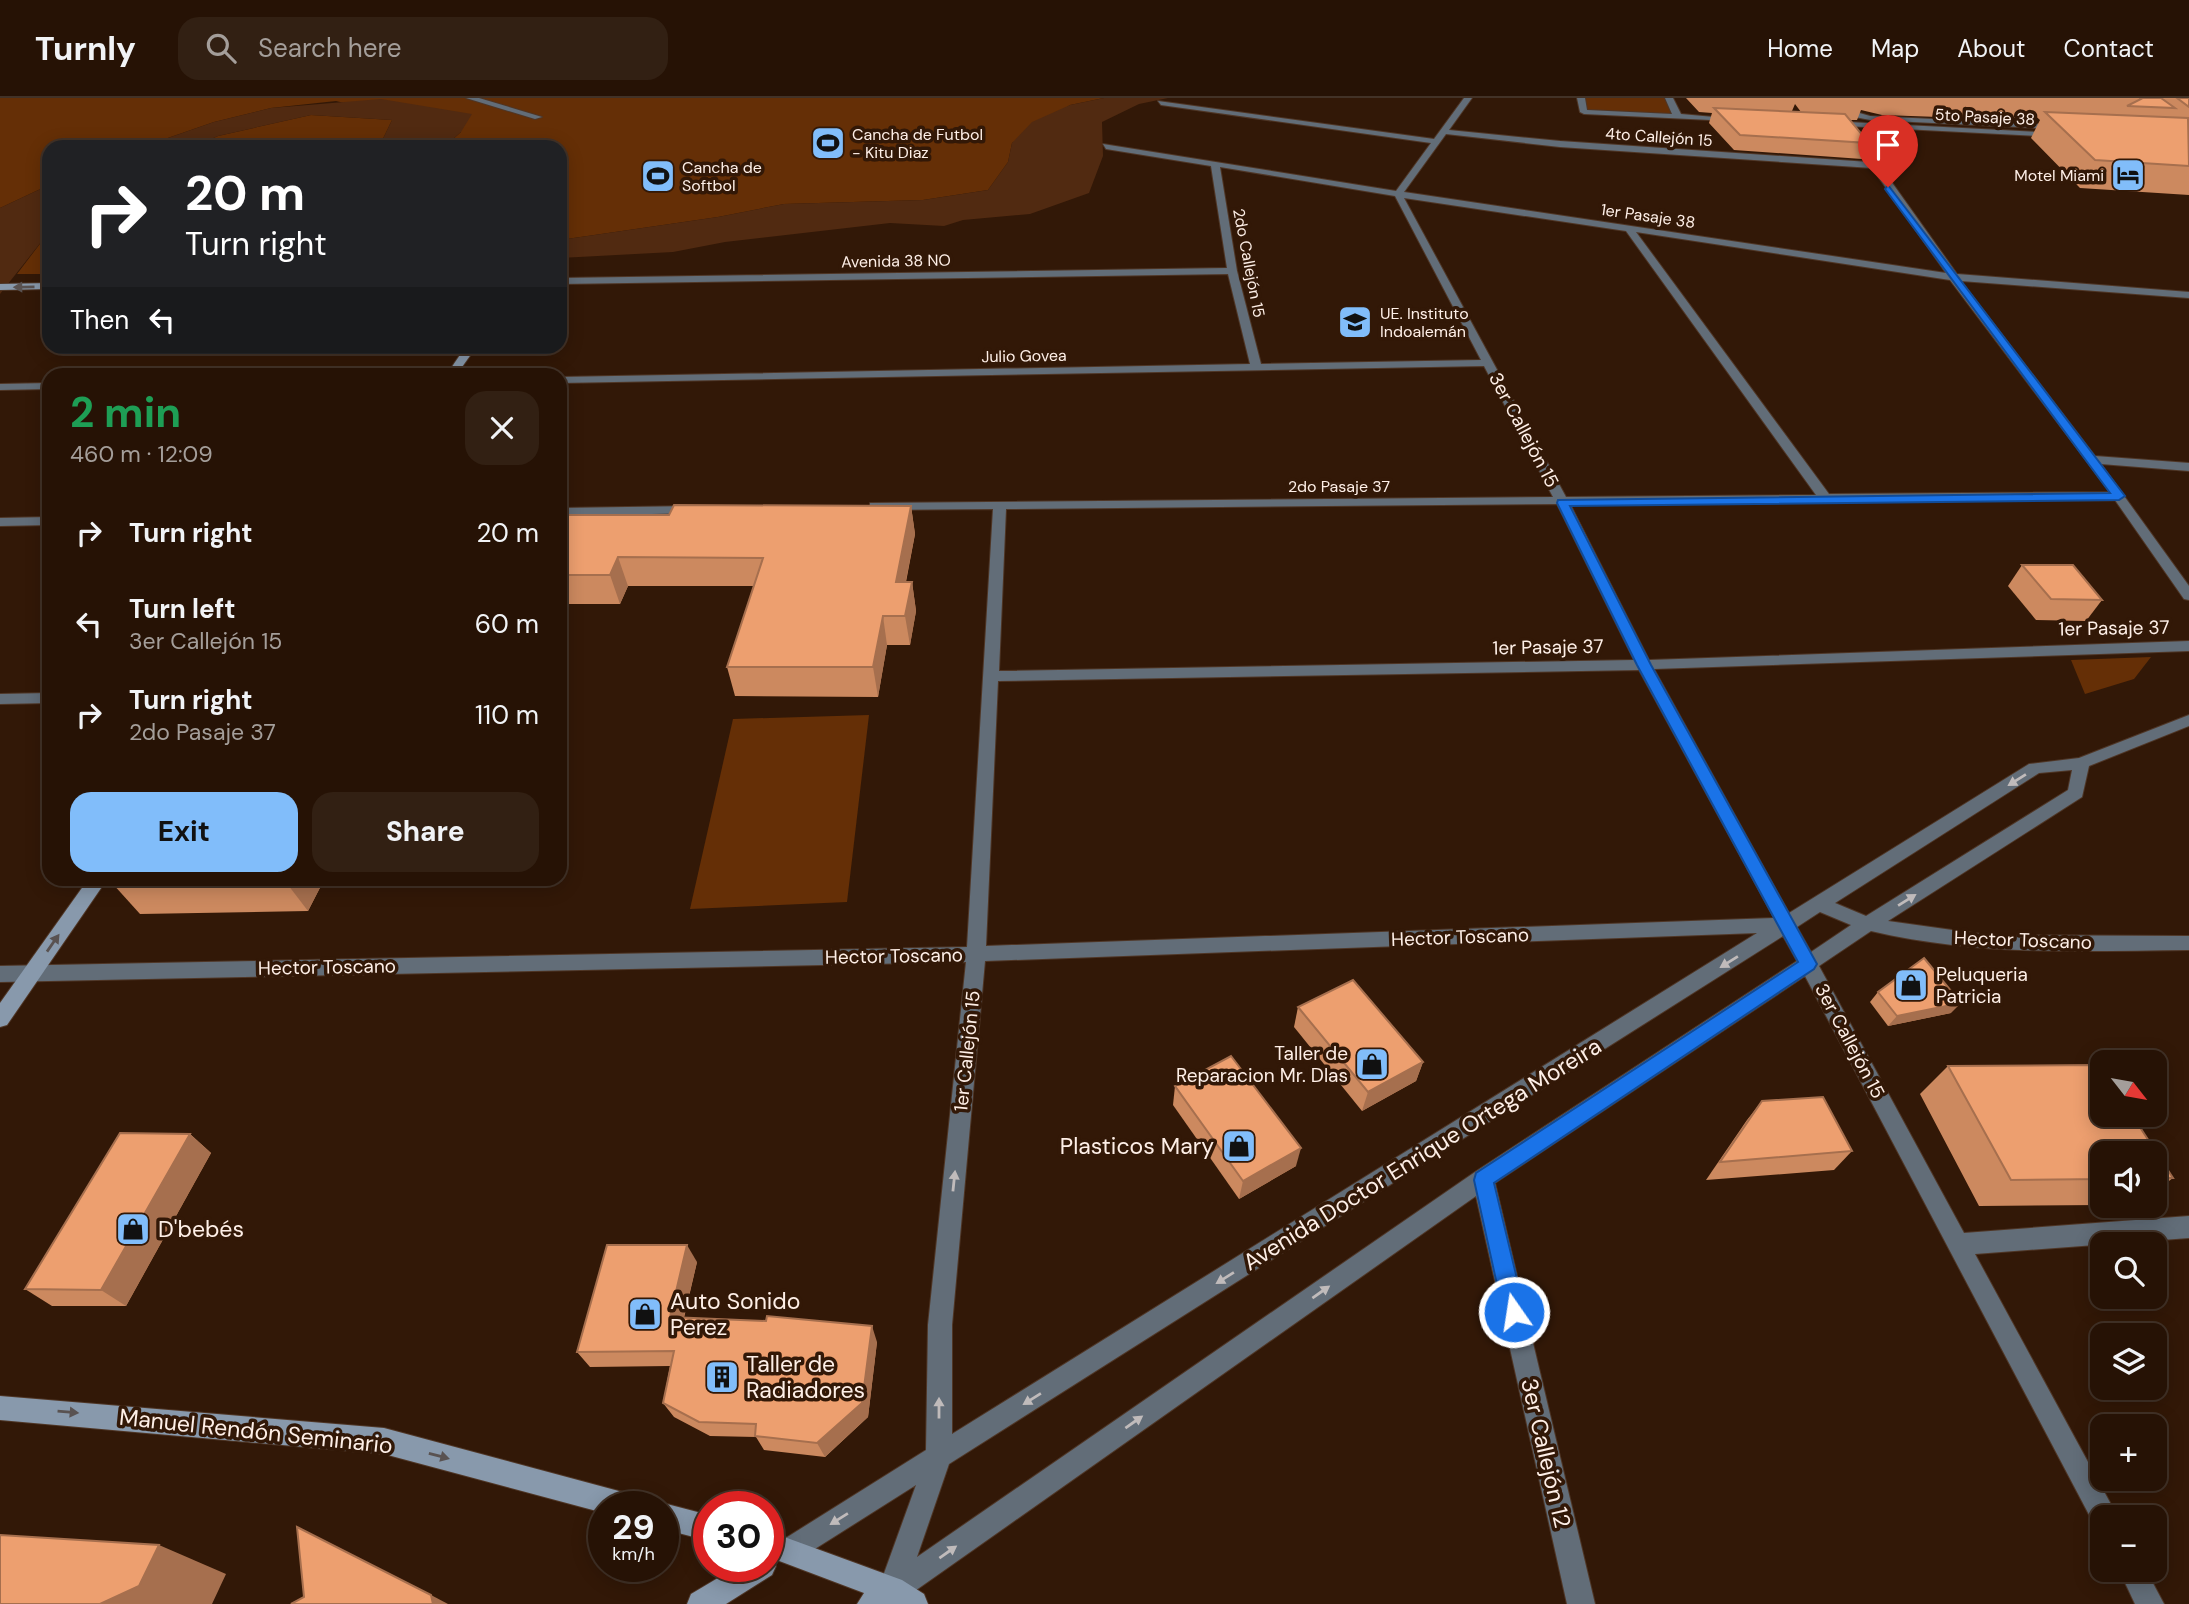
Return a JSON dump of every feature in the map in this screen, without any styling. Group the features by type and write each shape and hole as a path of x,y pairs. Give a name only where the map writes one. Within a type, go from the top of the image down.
{"street":[{"path":"470,98 537,117"},
{"path":"1398,194 1446,132 1468,98"},
{"path":"1581,98 1584,112 1747,120"},
{"path":"1669,98 1678,117"},
{"path":"1841,98 1853,114 1861,117 2039,126"},
{"path":"1161,103 1438,142"},
{"path":"2023,112 2039,126"},
{"path":"1945,114 1953,122"},
{"name":"5to Pasaje 38","path":"1813,122 2066,131 2039,126"},
{"path":"1847,125 1872,165 1953,277 2119,496 2189,596"},
{"name":"4to Callejón 15","path":"1446,132 1626,149 1872,165"},
{"name":"1er Pasaje 38","path":"1106,146 1398,194 1953,277 2189,295"},
{"name":"2do Callejón 15","path":"1215,165 1232,271 1256,367"},
{"name":"3er Callejón 15","path":"1398,194 1563,503 1644,665 1787,925 2098,1505"},
{"path":"1629,229 1826,499"},
{"name":"Avenida 38 NO","path":"567,281 1232,271"},
{"path":"0,287 42,286"},
{"name":"Julio Govea","path":"567,380 1488,363"},
{"path":"0,387 42,386"},
{"path":"2090,459 2189,467"},
{"name":"2do Pasaje 37","path":"863,506 1563,503 2119,496"},
{"name":"1er Callejón 15","path":"892,1600 939,1457 940,1325 976,954 1000,504"},
{"path":"567,512 711,509"},
{"path":"0,522 42,521"},
{"name":"1er Pasaje 37","path":"991,676 1644,665 2189,646"},
{"path":"0,699 42,698"},
{"name":"Avenida Doctor Enrique Ortega Moreira","path":"784,1547 939,1457 2035,768 2081,763 2189,720"},
{"path":"784,1555 892,1600 1483,1180 1868,924 2076,793 2081,763"},
{"path":"0,1019 93,886"},
{"name":"Hector Toscano","path":"1820,904 1868,924 1976,941 2189,943"},
{"name":"Hector Toscano","path":"0,974 976,954 1787,925"},
{"name":"3er Callejón 12","path":"1483,1180 1581,1604"},
{"path":"1958,1244 2189,1227"},
{"name":"Manuel Rendón Seminario","path":"0,1408 384,1441 588,1496"},
{"path":"701,1604 737,1582"},
{"path":"2138,1582 2150,1604"}],"shaded area":[{"path":"0,98 1104,98 1070,105 1012,143 1008,162 988,190 923,200 784,204 718,217 567,239 567,140 452,140 461,132 336,101 271,108 214,122 162,140 42,140 42,188 0,208"},
{"path":"1104,98 1168,98 1139,104 1102,122 1103,156 1089,193 1030,214 963,220 944,226 890,223 725,242 673,252 567,258 567,239 718,217 784,204 923,200 988,190 1008,162 1012,143 1032,122 1070,105"},
{"path":"1581,98 1669,98 1678,117 1584,112"},
{"path":"381,99 472,114 461,132 452,140 382,140 392,120 311,115 209,140 162,140 214,122 271,108"},
{"path":"311,115 392,120 382,140 209,140"},
{"path":"42,188 42,241 0,294 0,208"},
{"path":"42,241 42,274 17,274"},
{"path":"2151,657 2134,679 2085,694 2071,660"},
{"path":"869,715 847,902 690,909 733,719"}],"building":[{"path":"2140,98 2161,98 2175,108 2127,106"},
{"path":"2177,98 2189,98 2189,107"},
{"path":"1714,108 1845,114 1869,143 1740,135"},
{"path":"2045,112 2188,118 2189,166 2095,160"},
{"path":"674,505 911,506 896,582 912,582 905,616 883,616 873,667 727,667 763,558 618,557 610,575 567,575 567,515 669,515"},
{"path":"2022,565 2073,565 2102,600 2051,599"},
{"name":"Peluqueria Patricia","path":"1924,958 1961,1003 1897,1016 1878,992"},
{"path":"1353,980 1423,1062 1368,1092 1298,1007"},
{"path":"1231,1056 1301,1148 1243,1181 1175,1086"},
{"path":"2090,1065 2090,1127 2140,1127 2149,1141 2090,1141 2090,1179 2011,1180 1948,1066"},
{"path":"1823,1097 1852,1151 1720,1162 1762,1101"},
{"path":"120,1133 190,1134 101,1290 25,1289"},
{"path":"607,1245 687,1245 670,1317 766,1321 767,1316 872,1326 862,1403 817,1443 755,1436 756,1424 699,1422 663,1403 674,1351 577,1352"},
{"path":"297,1527 431,1595 433,1604 291,1604 304,1597"},
{"path":"0,1535 159,1545 139,1586 100,1604 0,1604"}],"place":[{"name":"Cancha de Futbol - Kitu Diaz","path":"828,143"},
{"name":"Motel Miami","path":"2128,175"},
{"name":"Cancha de Softbol","path":"658,176"},
{"name":"UE. Instituto Indoalemán","path":"1355,322"},
{"name":"Peluqueria Patricia","path":"1911,985"},
{"name":"Taller de Reparacion Mr. Dlas","path":"1372,1064"},
{"name":"Plasticos Mary","path":"1239,1146"},
{"name":"D'bebés","path":"133,1229"},
{"name":"Auto Sonido Perez","path":"645,1314"},
{"name":"Taller de Radiadores","path":"722,1377"}],"route":[{"path":"1514,1312 1483,1180 1808,964 1644,665 1563,503 2119,496 1969,299 1888,187"}]}
